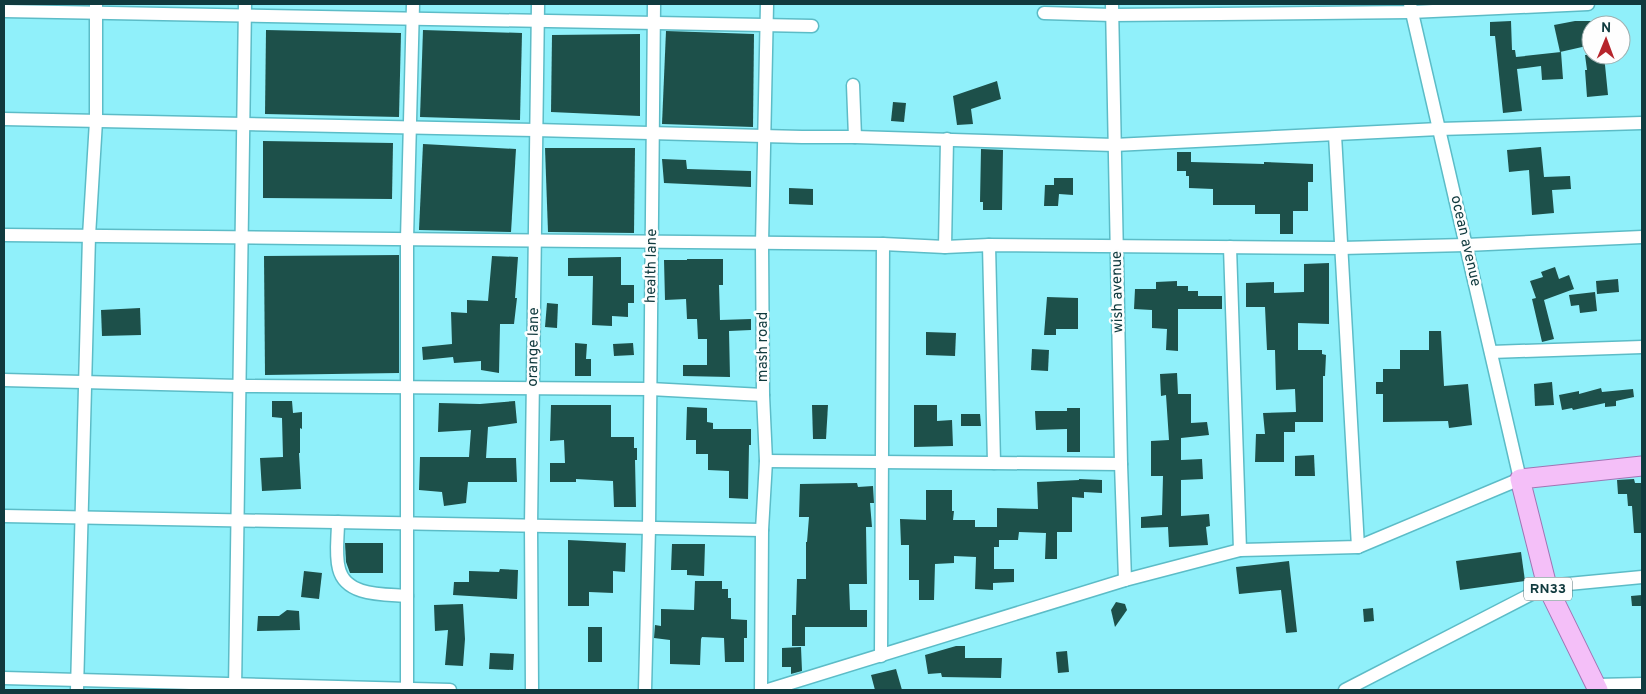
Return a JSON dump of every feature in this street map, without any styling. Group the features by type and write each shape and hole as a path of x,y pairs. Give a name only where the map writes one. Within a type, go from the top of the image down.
{"main road":[{"path":"1520,479 1642,466"},
{"name":"RN33","path":"1520,479 1547,586 1597,688"}],"street":[{"path":"407,689 407,239 414,4"},
{"name":"orange lane","path":"532,690 531,526 538,4"},
{"name":"health lane","path":"645,690 649,528 654,4"},
{"name":"mash road","path":"762,690 762,530 766,460 763,394 762,242 767,4"},
{"path":"1044,13 1112,9 1410,8 1588,4"},
{"path":"4,12 96,8 245,10 414,20 812,26"},
{"path":"77,685 84,382 89,236 96,120 96,8"},
{"name":"ocean avenue","path":"1410,8 1520,479"},
{"name":"wish avenue","path":"1112,9 1125,580"},
{"path":"235,687 245,10"},
{"path":"853,85 855,137"},
{"path":"4,119 947,139 1114,145 1439,129 1642,123"},
{"path":"1336,135 1358,547"},
{"path":"945,247 947,139"},
{"path":"4,235 762,242 945,247 989,245 1341,248 1466,246 1642,237"},
{"path":"881,656 883,244"},
{"path":"989,245 994,463"},
{"path":"1230,247 1240,550"},
{"path":"1491,352 1642,347"},
{"path":"4,380 239,386 650,389 763,394"},
{"path":"766,460 1121,464"},
{"path":"768,690 1125,580 1240,550 1358,547 1520,479"},
{"path":"4,516 762,530"},
{"path":"338,522 339,570 345,582 353,588 366,591 407,596"},
{"path":"1345,690 1547,586 1642,577"},
{"path":"4,678 77,685 182,683 235,687 450,690"},
{"path":"164,690 182,683"},
{"path":"1597,688 1642,684"}],"building":[{"path":"1511,21 1512,50 1515,50 1516,57 1561,52 1563,79 1542,80 1541,66 1517,69 1522,111 1503,113 1495,36 1490,36 1490,22"},
{"path":"1581,21 1581,47 1560,52 1554,25"},
{"path":"266,30 401,33 399,117 265,114"},
{"path":"423,30 522,33 520,120 420,117"},
{"path":"666,31 754,34 753,127 662,124"},
{"path":"640,34 640,116 551,112 552,35"},
{"path":"1586,65 1605,65 1608,95 1587,97 1585,70 1587,70"},
{"path":"997,81 1001,99 971,109 973,124 957,125 953,96"},
{"path":"893,102 906,103 904,122 891,121"},
{"path":"263,141 393,143 392,199 263,198"},
{"path":"423,144 516,149 511,232 419,230"},
{"path":"1541,147 1544,177 1570,176 1571,189 1552,190 1554,213 1532,215 1529,170 1509,172 1507,150"},
{"path":"545,148 635,148 634,233 548,232"},
{"path":"981,149 1003,150 1002,210 983,210 983,202 980,202"},
{"path":"1177,152 1191,152 1191,162 1313,164 1313,182 1308,182 1308,211 1293,211 1293,234 1280,234 1280,214 1255,214 1255,205 1213,205 1213,189 1189,188 1189,176 1186,176 1186,171 1177,171"},
{"path":"662,159 686,160 687,169 751,171 751,187 664,183"},
{"path":"1054,178 1073,178 1073,195 1059,194 1058,206 1044,206 1045,185 1054,185"},
{"path":"789,188 813,189 813,205 789,204"},
{"path":"399,255 399,373 265,375 264,256"},
{"path":"492,256 518,257 514,324 500,324 499,373 481,370 481,361 454,363 453,357 423,360 422,347 452,344 451,312 467,313 467,300 488,301"},
{"path":"621,257 621,285 634,285 634,303 628,303 628,317 612,316 612,326 592,325 593,276 568,276 568,258"},
{"path":"723,259 723,285 719,285 720,320 751,319 751,330 729,331 730,377 683,376 683,365 707,365 707,339 698,339 697,319 687,319 686,299 665,300 664,260"},
{"path":"1329,263 1329,324 1298,323 1298,350 1322,350 1322,354 1326,355 1325,376 1323,376 1323,422 1295,422 1295,432 1284,432 1284,462 1255,462 1256,434 1265,434 1263,413 1296,412 1295,389 1276,390 1275,350 1267,350 1265,307 1246,307 1246,283 1274,282 1274,293 1304,292 1304,264"},
{"path":"1555,267 1559,279 1569,275 1574,289 1544,300 1554,339 1542,342 1532,299 1536,298 1530,281 1543,277 1541,272"},
{"path":"1618,279 1619,292 1597,294 1596,281"},
{"path":"1177,281 1177,286 1188,286 1188,291 1198,291 1198,296 1222,296 1222,309 1178,309 1178,351 1166,350 1167,329 1152,328 1152,310 1134,309 1135,289 1156,289 1156,282"},
{"path":"1595,292 1597,311 1580,313 1579,305 1571,306 1569,295"},
{"path":"1047,297 1078,298 1078,329 1056,329 1056,335 1044,335"},
{"path":"547,303 558,304 557,328 545,327"},
{"path":"140,308 141,335 102,336 101,310"},
{"path":"1429,331 1441,331 1444,386 1468,384 1472,425 1449,428 1448,421 1383,422 1383,394 1376,394 1376,382 1383,382 1383,369 1400,369 1400,350 1429,350"},
{"path":"926,332 956,333 955,356 926,355"},
{"path":"575,343 587,344 586,359 591,359 591,376 575,376"},
{"path":"633,343 634,355 614,356 613,344"},
{"path":"1032,349 1049,350 1048,371 1031,370"},
{"path":"1177,373 1178,394 1191,394 1191,423 1207,422 1209,435 1181,438 1181,460 1202,459 1203,479 1181,480 1181,516 1209,514 1210,526 1206,527 1208,545 1169,547 1168,527 1141,528 1141,517 1162,515 1163,476 1151,476 1151,441 1169,440 1166,395 1161,396 1160,374"},
{"path":"1552,382 1554,405 1535,406 1534,384"},
{"path":"1601,388 1602,392 1633,389 1634,397 1616,401 1616,406 1605,407 1605,403 1573,410 1572,408 1562,410 1559,395 1579,391 1579,394"},
{"path":"272,401 292,401 293,413 302,412 299,453 301,489 262,491 260,458 283,457 282,418 272,417"},
{"path":"515,401 517,423 488,427 486,458 516,458 517,482 468,482 466,503 444,506 442,492 419,490 420,457 469,457 471,430 438,432 439,403 480,404"},
{"path":"551,405 611,405 611,437 634,437 634,448 637,448 637,460 635,460 636,507 614,507 613,481 576,479 576,482 550,482 550,463 565,463 564,440 550,441"},
{"path":"812,405 828,405 826,439 813,439"},
{"path":"914,405 937,405 937,421 952,420 953,446 914,447"},
{"path":"687,407 707,408 707,422 713,423 713,429 751,429 748,499 729,498 729,471 708,470 708,454 696,454 696,440 686,440"},
{"path":"1067,408 1080,408 1080,452 1067,452 1067,429 1036,430 1035,411 1067,411"},
{"path":"961,414 980,414 981,426 961,426"},
{"path":"1314,455 1315,476 1295,476 1295,456"},
{"path":"1079,479 1102,480 1102,493 1084,492 1084,498 1072,497 1072,532 1057,532 1057,559 1045,559 1046,533 1019,532 1018,540 999,540 999,547 994,547 994,569 1014,569 1014,582 993,583 993,590 975,589 976,557 954,556 954,563 935,564 934,600 919,600 919,580 909,580 909,545 901,545 900,519 926,520 926,490 952,490 953,520 975,520 975,527 997,527 997,508 1038,509 1037,482"},
{"path":"1634,479 1635,483 1642,483 1642,533 1634,533 1632,506 1628,506 1627,494 1618,494 1617,480"},
{"path":"857,483 858,487 873,486 874,503 870,503 872,527 866,527 867,584 849,584 850,610 867,610 867,627 805,627 805,646 792,646 792,615 796,615 797,579 806,579 806,542 809,517 799,517 800,484"},
{"path":"568,540 626,543 625,572 613,571 613,593 589,592 589,606 568,606"},
{"path":"345,543 383,543 383,573 350,573 346,562"},
{"path":"672,544 705,544 704,576 687,575 687,570 671,570"},
{"path":"1521,552 1525,581 1460,590 1456,561"},
{"path":"1289,561 1297,632 1286,633 1281,590 1239,594 1236,567"},
{"path":"500,569 518,570 517,599 453,595 454,582 469,582 469,571 499,572"},
{"path":"304,571 322,573 319,599 301,597"},
{"path":"695,581 722,581 722,589 728,589 728,598 731,598 731,619 747,620 747,638 744,638 744,662 725,662 724,638 702,637 700,665 670,664 670,640 654,638 655,625 661,626 661,609 694,610"},
{"path":"1642,595 1642,606 1632,606 1631,596"},
{"path":"1116,602 1125,604 1127,610 1115,627 1111,610"},
{"path":"463,604 465,639 463,666 445,665 448,630 435,631 434,605"},
{"path":"1373,608 1374,621 1364,622 1363,609"},
{"path":"287,610 299,611 300,630 257,631 258,616 279,616"},
{"path":"588,627 602,627 602,662 588,662"},
{"path":"956,646 965,646 965,658 1002,658 1001,678 942,677 941,673 928,674 925,655"},
{"path":"801,647 802,671 791,674 791,667 782,667 782,648"},
{"path":"1067,651 1069,672 1058,673 1056,652"},
{"path":"490,653 514,654 513,670 489,669"},
{"path":"896,669 902,690 875,690 871,675"}]}
